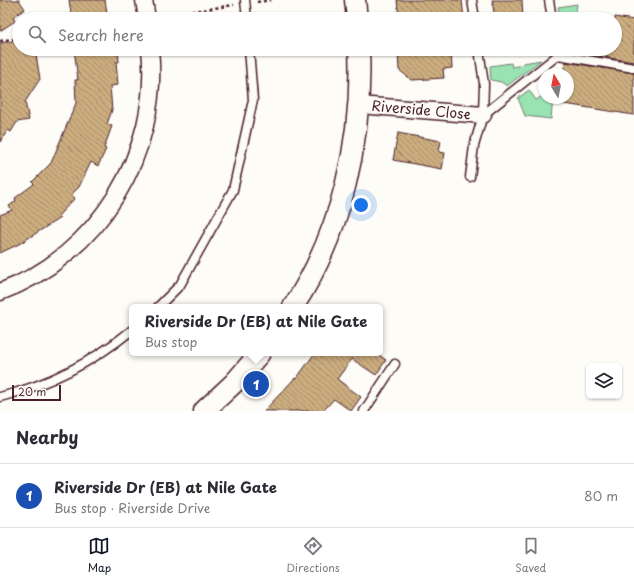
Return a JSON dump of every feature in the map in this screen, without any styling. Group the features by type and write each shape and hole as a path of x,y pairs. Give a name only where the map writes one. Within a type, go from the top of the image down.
{"street":[{"path":"144,0 149,12"},
{"path":"355,0 356,12"},
{"path":"0,292 26,281 46,268 77,244 105,212 120,190 142,141 147,118 152,72 151,56"},
{"path":"295,304 318,260 342,196 352,154 359,105 359,56"},
{"name":"Riverside Close","path":"359,105 482,114"},
{"path":"204,411 234,383 257,356"}],"lane":[{"path":"472,0 474,12"},
{"path":"549,0 551,12"},
{"path":"245,2 246,12"},
{"path":"161,304 180,285 233,190 252,100 249,56"},
{"path":"470,178 474,146 482,114 484,84 480,56"},
{"path":"482,114 552,56"},
{"path":"576,56 634,68"},
{"path":"0,397 53,378 97,356 129,332"},
{"path":"364,411 395,364"}],"path":[{"path":"186,12 245,2 271,0"},
{"path":"0,41 12,39"}],"green space":[{"path":"577,4 576,12 559,12 558,7"},
{"path":"541,60 507,86 501,82 491,80 490,66 511,63 512,67 522,65 523,63"},
{"path":"529,90 536,100 538,99 538,104 552,104 551,119 525,116 518,98"}],"building":[{"path":"0,0 19,0 25,9 20,12 12,12 12,23 0,31"},
{"path":"69,0 105,0 107,12 71,12"},
{"path":"397,0 462,0 463,12 398,12"},
{"path":"492,0 522,0 523,12 494,12"},
{"path":"622,18 634,20 634,62 597,56 622,56"},
{"path":"12,41 12,56 36,56 40,79 25,102 29,120 17,122 11,132 8,130 0,142 0,43"},
{"path":"75,56 119,56 119,62 116,62 118,85 110,86 112,110 107,124 112,126 104,148 106,149 98,166 91,162 79,187 71,195 75,198 58,216 60,218 19,244 0,253 0,215 12,210 9,206 16,201 15,198 34,184 32,182 51,163 76,103 75,80 78,80"},
{"path":"398,56 451,56 452,68 443,69 444,78 412,80 399,70"},
{"path":"565,62 634,73 634,115 564,104 574,104 574,68 564,68"},
{"path":"398,133 441,141 439,152 445,153 442,169 393,160"},
{"path":"313,356 380,356 386,360 376,375 352,359 337,379 361,397 351,411 334,399 323,411 264,411 295,378 296,379"}],"place":[{"name":"Riverside Dr (EB) at Nile Gate","path":"256,384"}]}
